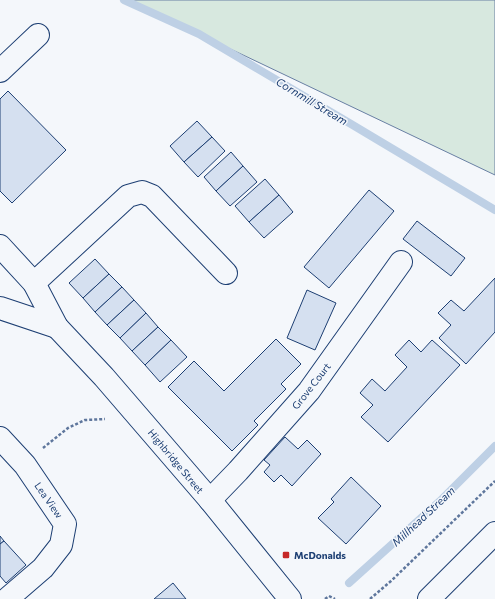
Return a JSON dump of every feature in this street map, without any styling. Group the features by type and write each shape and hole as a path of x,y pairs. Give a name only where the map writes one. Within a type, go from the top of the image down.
{"street":[{"path":"0,71 38,35"},
{"path":"34,283 128,196 142,192 152,196 226,273"},
{"name":"Highbridge Street","path":"0,246 34,283 57,327 104,377 210,500 290,599"},
{"name":"Grove Court","path":"210,500 238,471 309,391 401,262"},
{"name":"Highbridge Street","path":"0,308 57,327"},
{"name":"Lea View","path":"0,438 25,465 65,524 61,545 43,568 6,599"},
{"path":"429,599 495,533"}],"path":[{"path":"25,465 57,435 68,428 85,420 107,419"},
{"path":"370,599 495,481"},
{"path":"325,599 329,596 335,599"}],"shaded area":[{"path":"124,0 495,0 495,175 199,34"}],"building":[{"path":"8,91 66,150 12,203 0,191 0,99"},
{"path":"197,121 212,137 184,162 170,146"},
{"path":"212,137 225,151 198,177 184,162"},
{"path":"231,152 243,166 216,191 204,177"},
{"path":"243,166 257,182 230,206 216,191"},
{"path":"265,179 279,195 249,222 235,206"},
{"path":"369,190 394,211 329,288 304,267"},
{"path":"279,195 293,212 264,238 249,222"},
{"path":"417,221 465,258 451,276 403,239"},
{"path":"95,259 109,274 83,298 69,283"},
{"path":"109,274 122,287 95,312 83,298"},
{"path":"495,278 495,332 466,364 439,338 451,325 438,313 451,300 464,311"},
{"path":"122,287 134,300 107,325 95,312"},
{"path":"307,290 336,303 315,350 287,338"},
{"path":"134,300 146,313 120,338 107,325"},
{"path":"146,313 158,327 132,351 120,338"},
{"path":"158,327 171,340 145,365 132,351"},
{"path":"276,339 301,364 281,384 286,389 254,421 258,425 232,451 168,387 194,361 224,391"},
{"path":"171,340 187,357 160,382 145,365"},
{"path":"409,340 421,352 432,340 460,365 388,442 361,417 373,405 360,393 372,379 385,391 407,367 395,355"},
{"path":"285,437 298,449 307,440 321,454 292,486 281,475 274,482 264,472 270,465 264,460"},
{"path":"351,477 381,506 346,544 318,518 334,502 331,499"},
{"path":"0,536 4,541 0,544"},
{"path":"4,541 26,565 6,583 0,576 0,544"},
{"path":"173,583 186,599 154,599"}],"waterway":[{"name":"Cornmill Stream","path":"124,0 199,34 495,210"},
{"name":"Millhead Stream","path":"349,583 440,501 495,446"}],"place":[{"name":"McDonalds","path":"286,555"}]}
